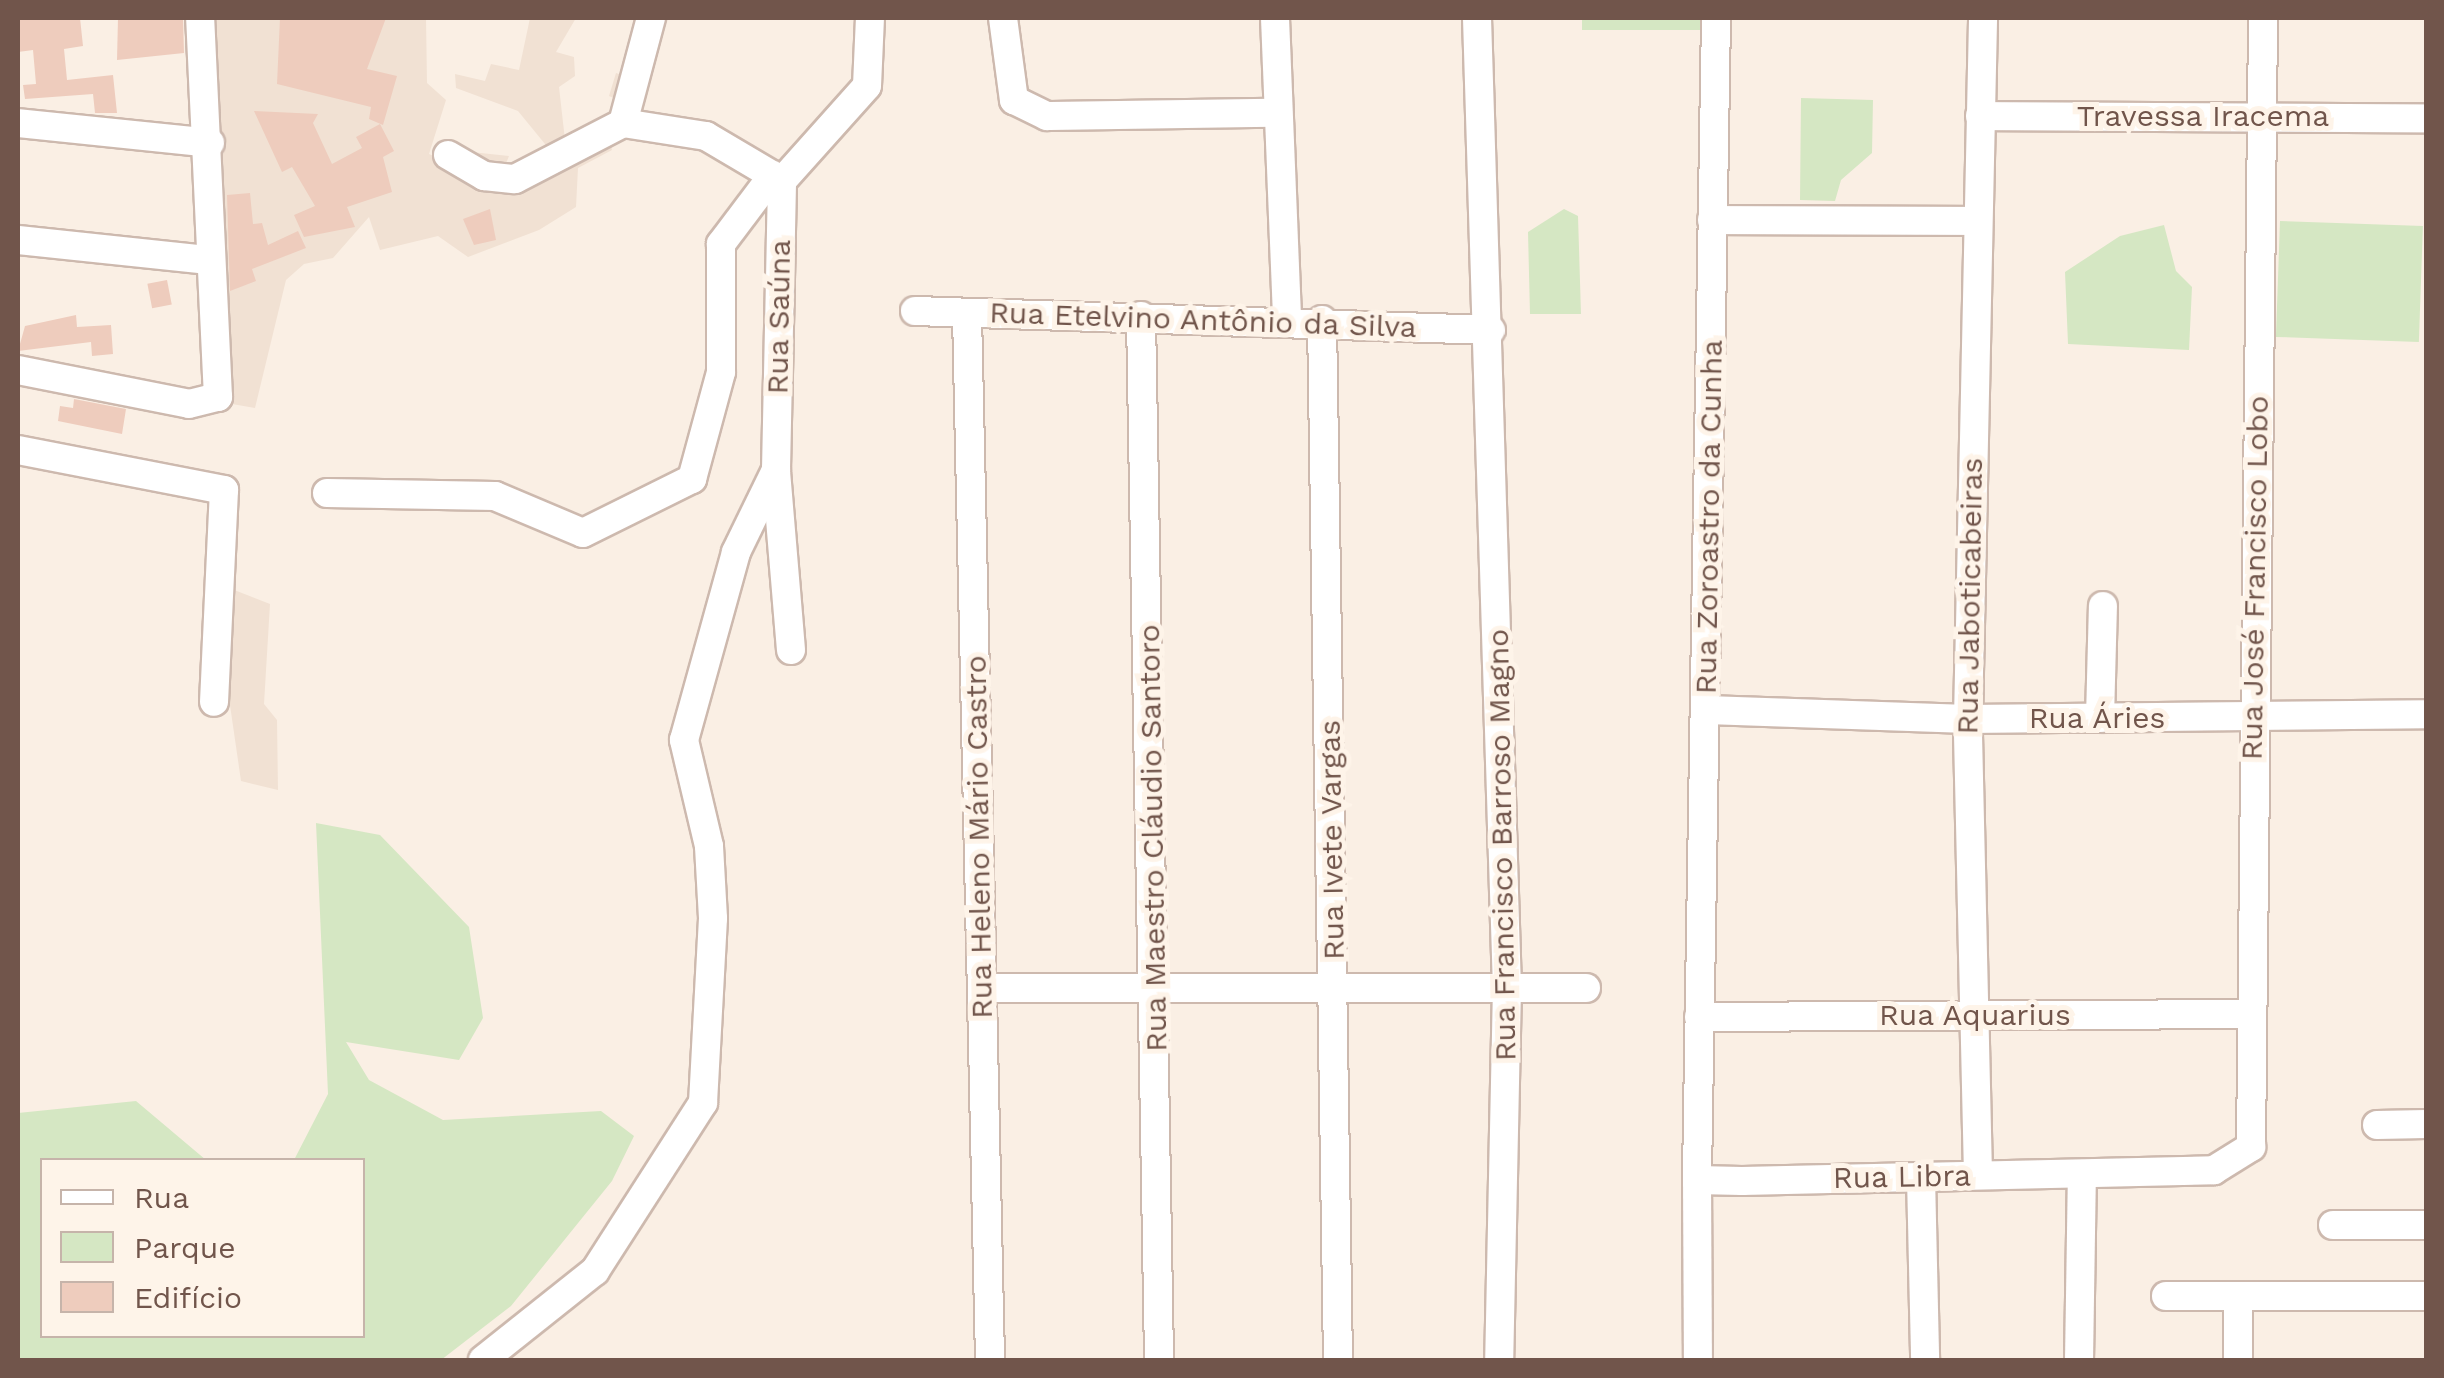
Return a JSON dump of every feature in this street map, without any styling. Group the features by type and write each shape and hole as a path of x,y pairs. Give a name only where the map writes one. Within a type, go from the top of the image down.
{"street":[{"path":"623,123 651,18"},
{"path":"327,493 495,496 583,534 692,479 721,372 722,244 777,178 868,86 870,18"},
{"path":"1003,18 1014,100 1047,116 1276,113"},
{"path":"1275,18 1286,319"},
{"name":"Rua Francisco Barroso Magno","path":"1477,18 1491,330 1507,988 1499,1360"},
{"name":"Rua Zoroastro da Cunha","path":"1699,1017 1716,18"},
{"name":"Rua Jaboticabeiras","path":"1978,1175 1970,1014 1968,719 1983,18"},
{"name":"Rua José Francisco Lobo","path":"2254,1138 2252,717 2263,18"},
{"path":"18,370 213,404 222,374 208,260 210,142 200,19"},
{"name":"Travessa Iracema","path":"1980,116 2263,114 2426,118"},
{"path":"18,122 210,142"},
{"path":"448,155 484,176 516,179 623,123 706,136 777,178"},
{"name":"Rua Saúna","path":"777,178 776,470 792,650"},
{"path":"1712,220 1977,221"},
{"path":"18,240 208,260"},
{"name":"Rua Etelvino Antônio da Silva","path":"915,312 1322,320 1491,330"},
{"name":"Rua Heleno Mário Castro","path":"967,314 990,1360"},
{"name":"Rua Maestro Cláudio Santoro","path":"1141,316 1156,985 1159,1360"},
{"name":"Rua Ivete Vargas","path":"1322,320 1338,1360"},
{"path":"18,450 197,478 224,490 214,702"},
{"path":"483,1360 595,1271 703,1103 714,918 709,846 684,740 736,552 776,470"},
{"path":"2100,718 2102,606"},
{"name":"Rua Áries","path":"1707,710 1968,719 2426,714"},
{"path":"983,988 1335,984 1586,988"},
{"name":"Rua Aquarius","path":"1699,1017 2251,1014"},
{"path":"1698,1360 1699,1017"},
{"path":"2377,1125 2426,1124"},
{"name":"Rua Libra","path":"1697,1180 2214,1170 2244,1158 2254,1138"},
{"path":"2079,1360 2082,1174"},
{"path":"1921,1177 1924,1360"},
{"path":"2333,1224 2426,1226"},
{"path":"2166,1296 2426,1296"},
{"path":"2238,1297 2238,1360"}],"shaded area":[{"path":"213,18 426,18 427,83 446,100 429,154 463,169 462,151 509,156 497,186 554,171 545,144 518,111 456,88 455,74 485,81 491,64 519,70 530,18 576,18 556,52 574,57 575,76 559,87 565,140 596,134 621,101 609,96 616,73 633,79 609,135 612,150 578,168 576,207 539,230 468,257 438,236 380,250 369,217 333,258 304,264 286,280 255,408 232,404 223,335"},
{"path":"224,586 270,604 264,704 277,720 278,790 241,781 223,657"}],"green space":[{"path":"1582,18 1706,18 1706,30 1582,30"},
{"path":"1801,98 1873,100 1872,153 1841,180 1835,201 1800,200"},
{"path":"1564,209 1578,216 1581,314 1530,314 1528,232"},
{"path":"2280,221 2423,226 2419,342 2276,337"},
{"path":"2164,225 2176,271 2192,287 2189,350 2068,344 2065,272 2120,236"},
{"path":"316,823 380,835 469,927 483,1018 459,1060 346,1042 369,1080 443,1120 601,1111 634,1136 612,1181 511,1306 441,1360 18,1360 18,1113 136,1101 204,1158 40,1158 40,1338 365,1338 365,1158 295,1158 328,1094"}],"building":[{"path":"18,18 80,18 83,46 64,49 67,80 113,75 117,113 95,113 93,94 25,99 23,85 36,84 33,50 18,52"},
{"path":"118,18 183,18 184,53 117,60"},
{"path":"280,18 386,18 367,69 397,76 383,125 369,119 371,107 277,84"},
{"path":"254,111 318,114 313,123 332,164 362,148 356,137 380,124 394,151 383,157 392,192 347,207 355,227 304,237 294,215 315,206 292,167 282,172"},
{"path":"250,193 253,224 262,223 268,245 298,231 306,248 252,269 256,281 230,291 227,195"},
{"path":"490,209 496,240 474,245 463,219"},
{"path":"167,280 172,305 152,308 147,284"},
{"path":"76,315 77,327 111,325 113,354 92,356 91,342 18,351 25,326"},
{"path":"74,399 126,409 122,434 58,421 60,406 73,408"}]}
